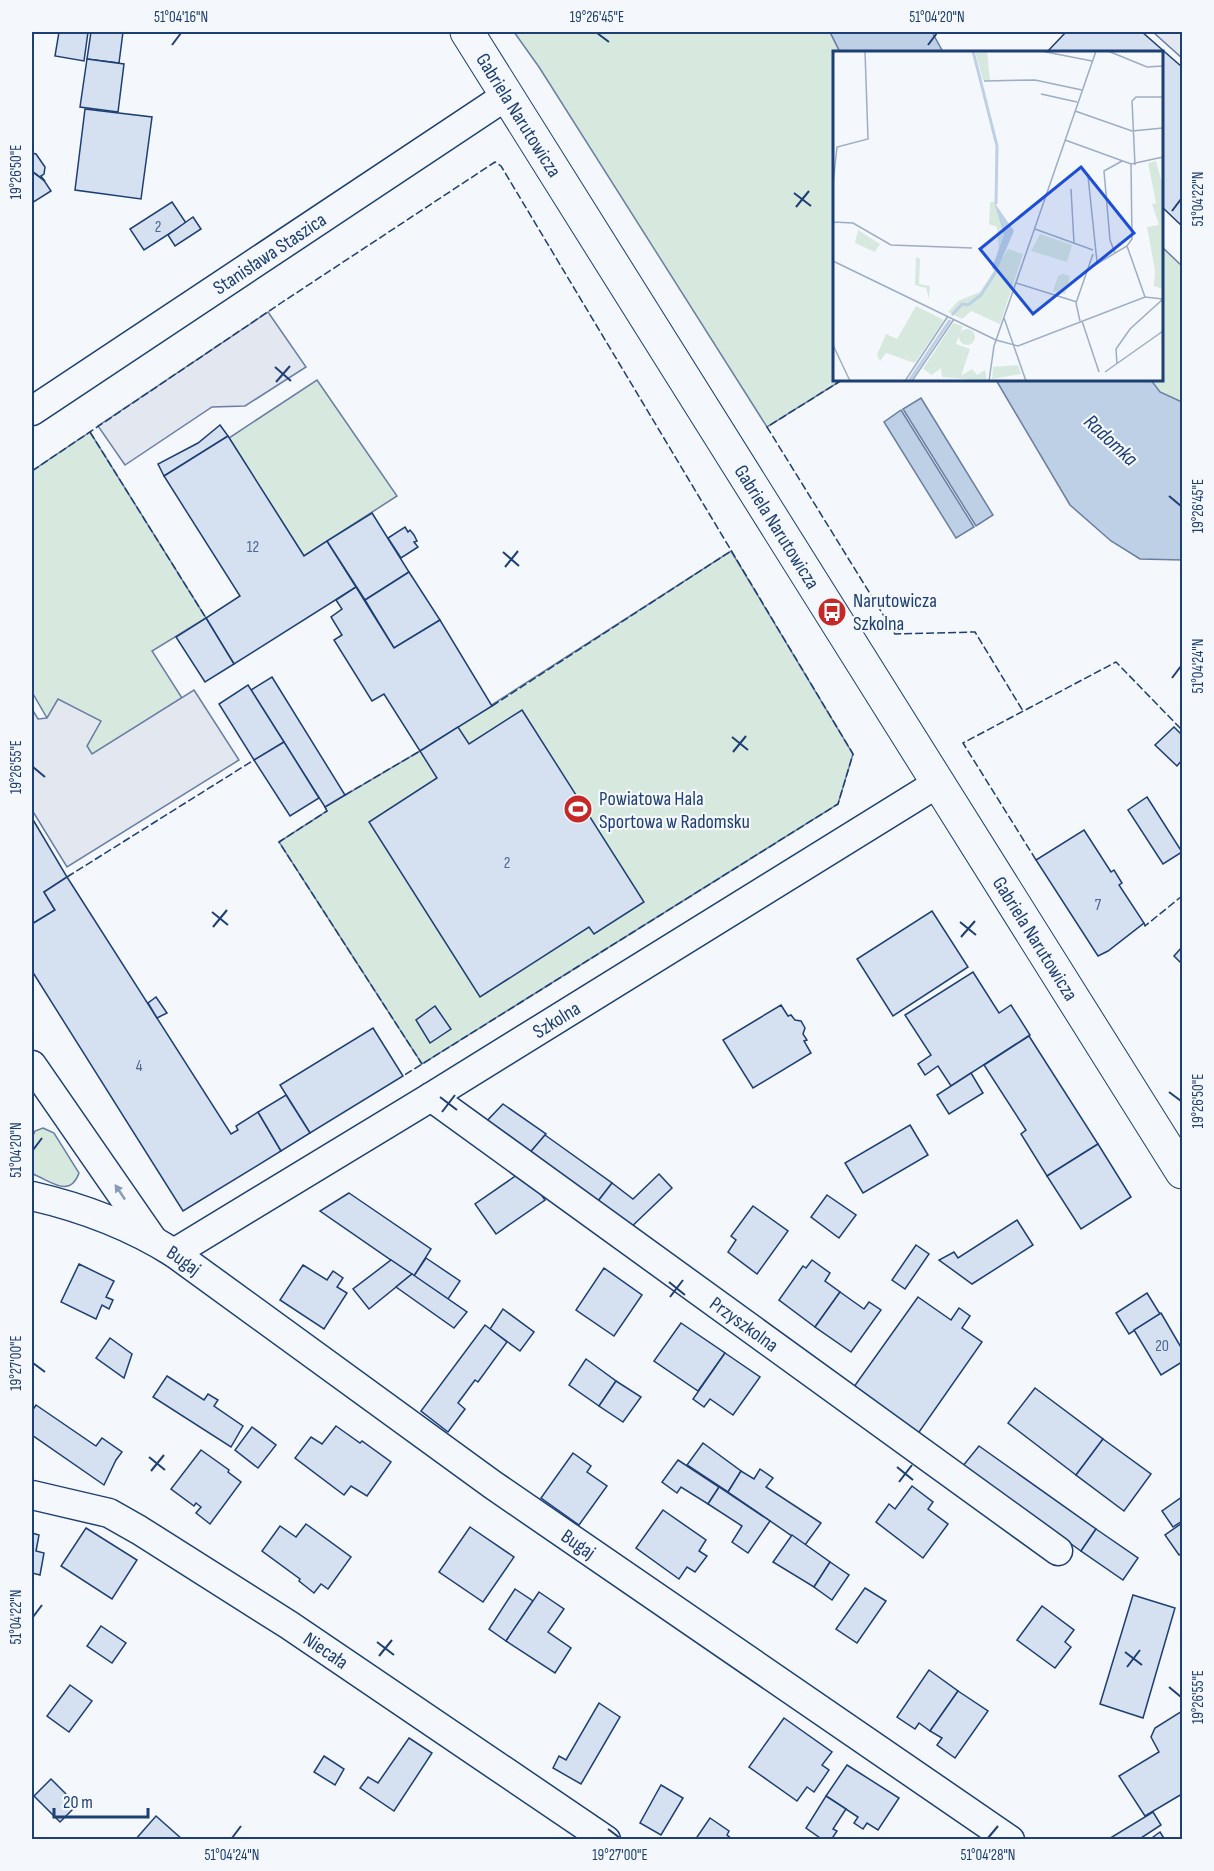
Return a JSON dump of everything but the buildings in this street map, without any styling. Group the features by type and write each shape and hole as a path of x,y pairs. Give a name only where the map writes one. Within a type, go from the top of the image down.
{"main road":[{"name":"Gabriela Narutowicza","path":"467,32 1182,1172"}],"street":[{"name":"Stanisława Staszica","path":"32,411 506,96"},
{"name":"Szkolna","path":"164,1247 431,1097 938,783"},
{"name":"Bugaj","path":"32,1065 164,1247"},
{"name":"Przyszkolna","path":"431,1097 1058,1551"},
{"name":"Bugaj","path":"32,1196 64,1203 164,1247 493,1485 1010,1839"},
{"name":"Niecała","path":"32,1494 109,1513 139,1530 289,1625 606,1839"}],"shaded area":[{"path":"514,32 830,32 840,51 833,51 833,381 840,381 767,427 539,67"},
{"path":"1153,32 1182,32 1182,58"},
{"path":"1163,248 1182,266 1182,416 1112,381 1163,381"},
{"path":"268,312 306,367 245,406 212,407 125,465 98,426"},
{"path":"317,380 397,496 304,556 229,438"},
{"path":"90,432 206,618 152,651 182,698 92,755 87,746 100,722 47,718 32,692 32,471"},
{"name":"Powiatowa Hala Sportowa w Radomsku","path":"731,551 853,754 838,804 422,1064 279,842 327,811 325,807 420,751"},
{"path":"194,690 239,760 67,867 32,810 32,709 38,719 47,718 58,699 101,721 87,746 92,754"},
{"path":"43,1128 54,1133 79,1173 71,1185 54,1184 32,1172 32,1138 35,1131"}],"water":[{"path":"830,32 932,32 942,51 840,51"},
{"name":"Radomka","path":"997,381 1152,381 1160,392 1182,402 1182,560 1140,559 1111,541 1070,505"},
{"path":"921,398 993,515 976,526 903,409"},
{"path":"901,410 974,527 956,538 884,422"}],"fence":[{"path":"32,471 495,162 501,166 853,754 838,804 403,1076"},
{"path":"840,381 767,427 895,634 975,632 1023,711"},
{"path":"90,432 206,618"},
{"path":"492,706 731,551"},
{"path":"1036,860 963,743 1116,662 1182,730"},
{"path":"345,795 420,751"},
{"path":"67,877 254,760"},
{"path":"325,807 327,811 279,842 422,1064"},
{"path":"1144,923 1145,926 1182,896"}],"place":[{"name":"Narutowicza Szkolna","path":"832,612"},
{"name":"Powiatowa Hala Sportowa w Radomsku","path":"578,809"}]}
